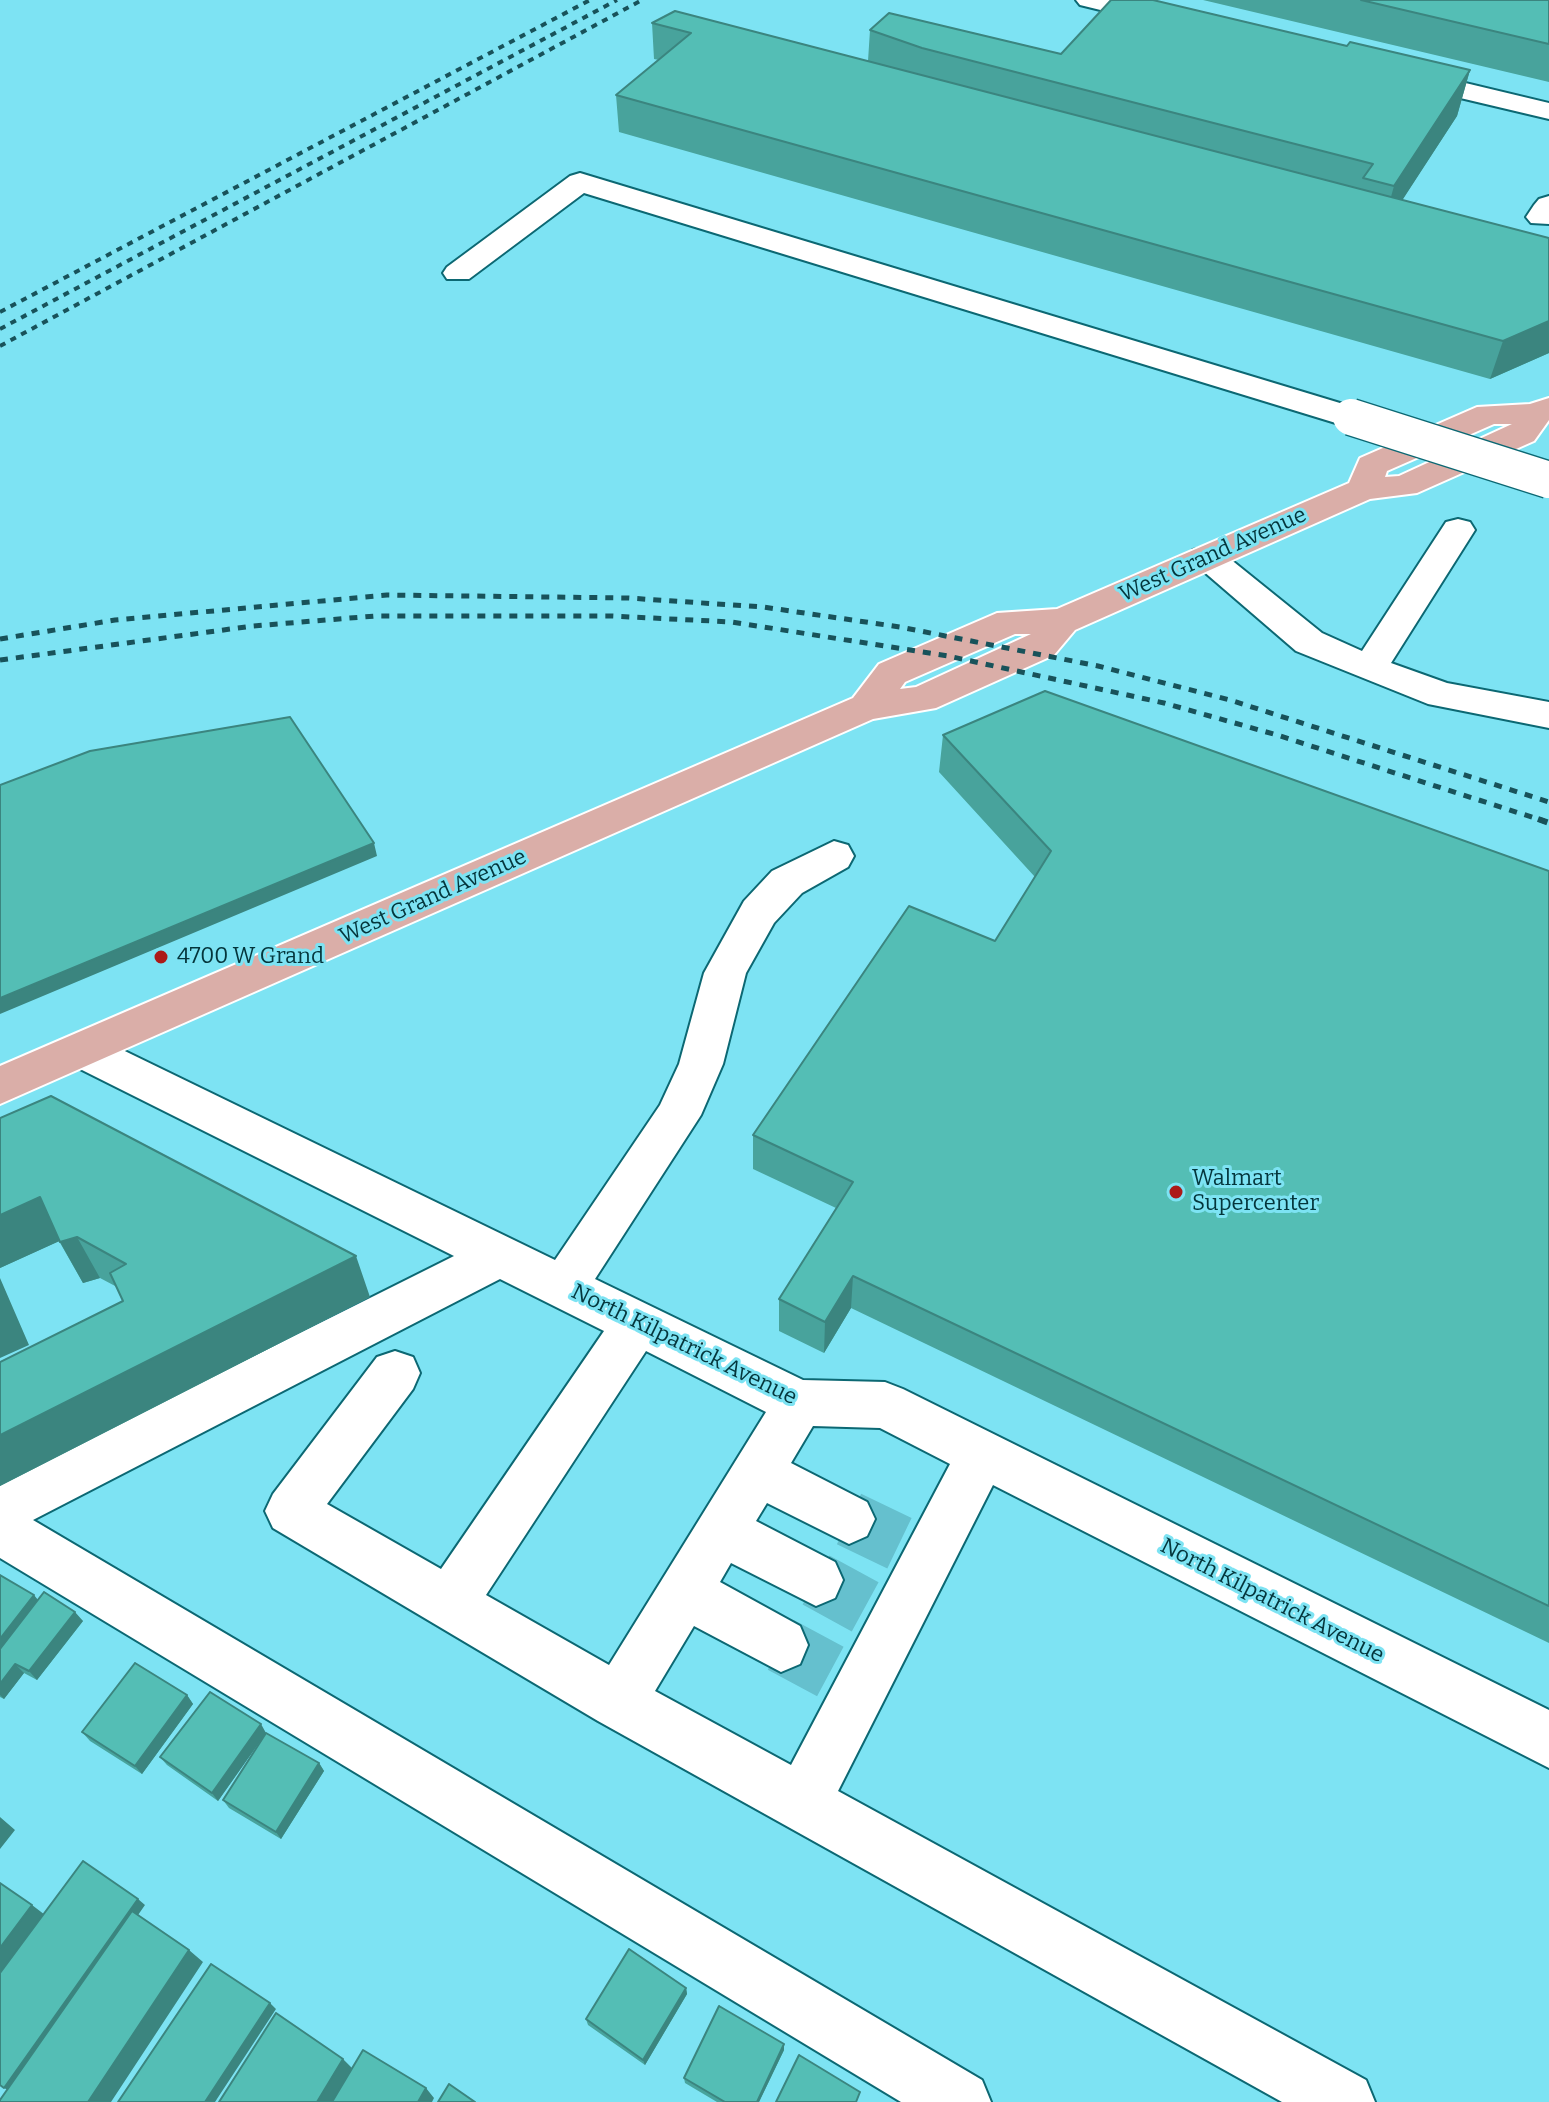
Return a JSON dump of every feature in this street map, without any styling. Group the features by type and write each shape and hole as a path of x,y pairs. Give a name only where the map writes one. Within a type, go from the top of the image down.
{"main road":[{"name":"West Grand Avenue","path":"0,1086 866,707 923,699 1041,646 1062,621 1364,489 1405,486 1522,434 1541,411"}],"street":[{"path":"1089,0 1196,26"},
{"path":"1380,70 1549,111"},
{"path":"458,273 580,182 1549,480"},
{"path":"1369,669 1458,530"},
{"path":"1206,558 1309,642 1369,669 1441,695 1549,715"},
{"path":"563,1287 678,1115 701,1064 725,973 759,912 787,882 834,856"},
{"name":"North Kilpatrick Avenue","path":"82,1050 799,1403 885,1405 1549,1740"},
{"path":"0,1510 499,1256"},
{"path":"450,1603 637,1323"},
{"path":"395,1373 291,1511 618,1701 1344,2102"},
{"path":"618,1701 799,1403"},
{"path":"802,1803 848,1682 916,1552 982,1454"},
{"path":"757,1472 849,1519"},
{"path":"0,1529 960,2102"},
{"path":"722,1531 816,1580"},
{"path":"685,1592 781,1645"}],"building":[{"path":"1111,0 1153,0 1347,46 1350,42 1470,70 1394,186 1363,178 1373,164 922,48 870,30 889,13 1061,54"},
{"path":"1361,0 1549,0 1549,44"},
{"path":"675,11 1549,238 1549,321 1503,341 616,95 691,33 652,23"},
{"name":"Walmart Supercenter","path":"1045,691 1549,871 1549,1606 853,1276 825,1322 779,1299 853,1182 753,1135 909,906 995,941 1051,851 943,735"},
{"path":"290,717 374,843 0,998 0,785 90,751"},
{"path":"51,1096 356,1256 0,1435 0,1362 123,1301 110,1273 126,1264 77,1237 60,1242 40,1197 0,1215 0,1118"},
{"path":"0,1575 34,1595 0,1639"},
{"path":"44,1592 75,1612 29,1671 15,1664 0,1684 0,1649"},
{"path":"135,1663 187,1695 135,1766 82,1732"},
{"path":"210,1692 261,1724 212,1793 160,1757"},
{"path":"266,1733 319,1763 276,1832 223,1800"},
{"path":"83,1861 138,1899 4,2088 0,2085 0,1973"},
{"path":"0,1883 32,1905 0,1948"},
{"path":"132,1911 189,1950 88,2102 0,2102 0,2100"},
{"path":"629,1949 686,1988 643,2060 586,2019"},
{"path":"211,1964 270,2003 205,2102 118,2102"},
{"path":"719,2006 784,2044 757,2102 725,2102 684,2078"},
{"path":"276,2013 343,2059 317,2102 219,2102"},
{"path":"363,2050 426,2088 418,2102 332,2102"},
{"path":"799,2055 860,2092 856,2102 776,2102"},
{"path":"449,2084 475,2102 438,2102"}],"tunnel":[{"path":"849,1519 903,1545"},
{"path":"816,1580 871,1610"},
{"path":"781,1645 835,1674"}],"railway":[{"path":"0,312 590,0"},
{"path":"0,329 617,0"},
{"path":"0,346 642,0"},
{"path":"0,639 115,620 387,595 628,598 763,607 900,627 1098,666 1230,700 1549,802"},
{"path":"0,660 253,626 375,616 611,616 732,622 948,656 1164,703 1277,735 1540,820"},
{"path":"1540,820 1544,821"},
{"path":"1540,820 1549,823"}],"place":[{"name":"4700 W Grand","path":"161,957"},
{"name":"Walmart Supercenter","path":"1176,1192"}]}
